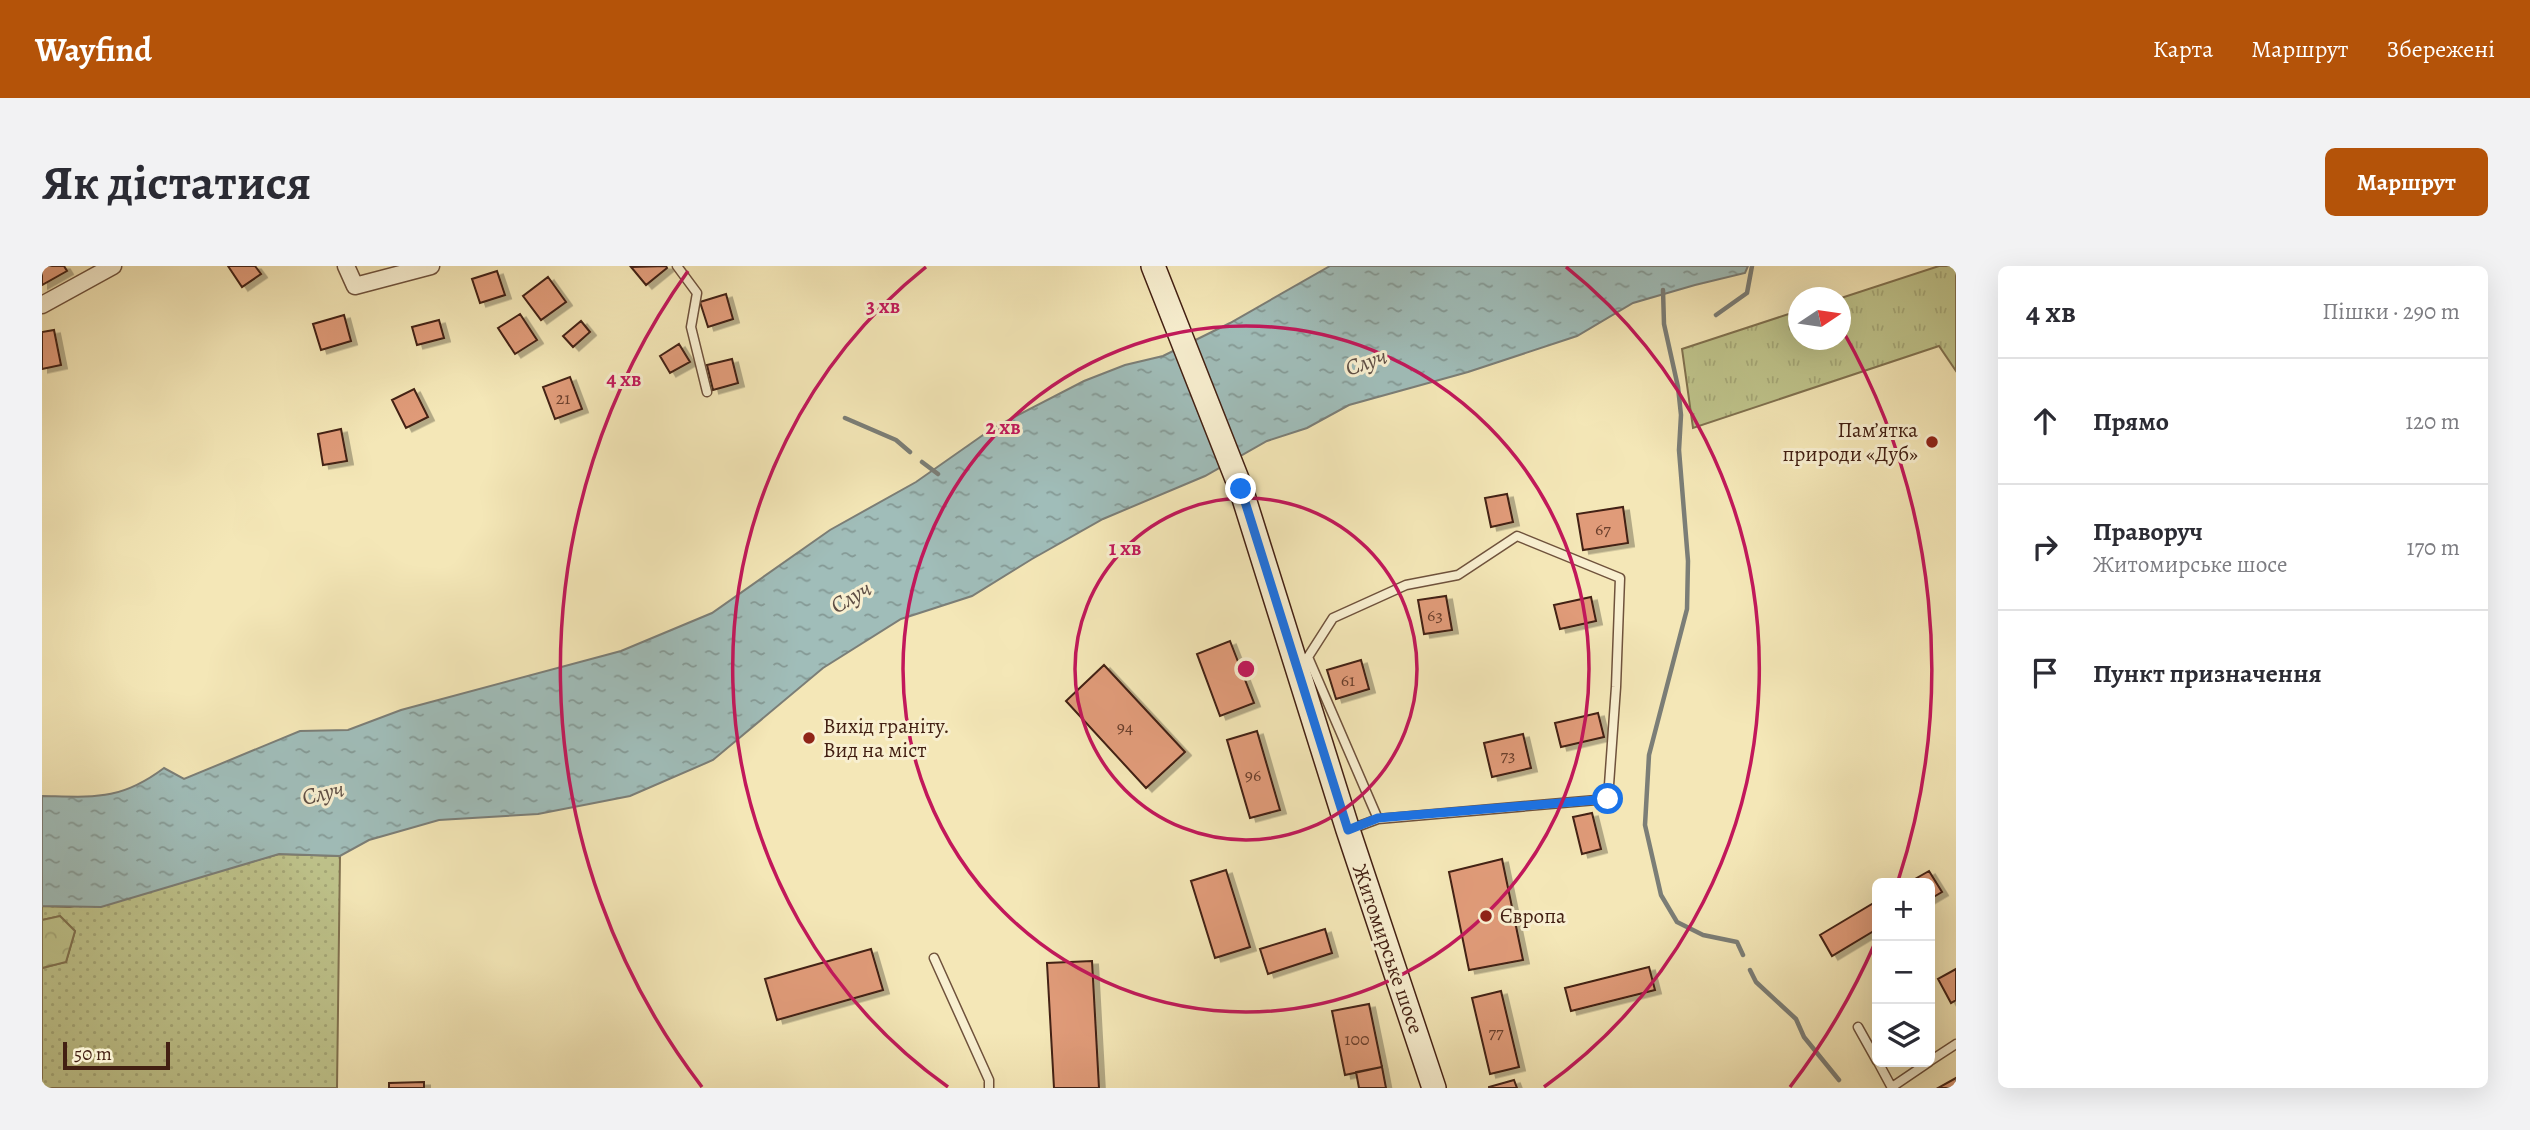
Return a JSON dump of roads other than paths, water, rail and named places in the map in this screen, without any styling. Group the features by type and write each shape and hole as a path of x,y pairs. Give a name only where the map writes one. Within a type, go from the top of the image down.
{"main road":[{"name":"Житомирське шосе","path":"1153,266 1241,489 1348,830 1434,1088"}],"street":[{"path":"346,266 355,286 431,266"},
{"path":"42,305 106,268"}],"lane":[{"path":"677,266 697,293 691,327 707,392"},
{"path":"1348,830 1378,818 1608,799 1620,578 1517,536 1458,575 1406,585 1333,618 1308,657 1378,818"},
{"path":"934,958 989,1080 989,1088"},
{"path":"1858,1027 1872,1052"},
{"path":"1935,1058 1956,1044"},
{"path":"1880,1067 1892,1087 1922,1067"}],"water":[{"name":"Случ","path":"1330,266 1748,266 1745,273 1633,303 1577,336 1468,372 1349,405 1307,428 1267,441 1205,476 1103,519 972,596 901,619 823,668 713,760 630,796 538,814 439,820 369,840 340,856 279,854 101,907 42,906 42,796 92,796 120,792 164,768 184,779 300,731 348,730 401,710 621,651 712,613 830,530 916,482 993,428 1084,381 1125,365 1163,356 1230,323"}],"waterway":[{"path":"1716,315 1747,293 1752,266"},
{"path":"1663,290 1664,324 1678,387 1681,415 1679,450 1688,561 1687,609 1649,755 1645,825 1661,895 1677,922 1703,935 1737,942 1743,955"},
{"path":"845,418 896,440 910,452"},
{"path":"922,462 938,474"},
{"path":"1750,970 1756,982 1796,1019 1804,1037 1839,1080"}],"place":[{"name":"Пам’ятка природи «Дуб»","path":"1932,442"},
{"name":"Вихід граніту. Вид на міст","path":"809,738"},
{"name":"Європа","path":"1486,916"}]}
